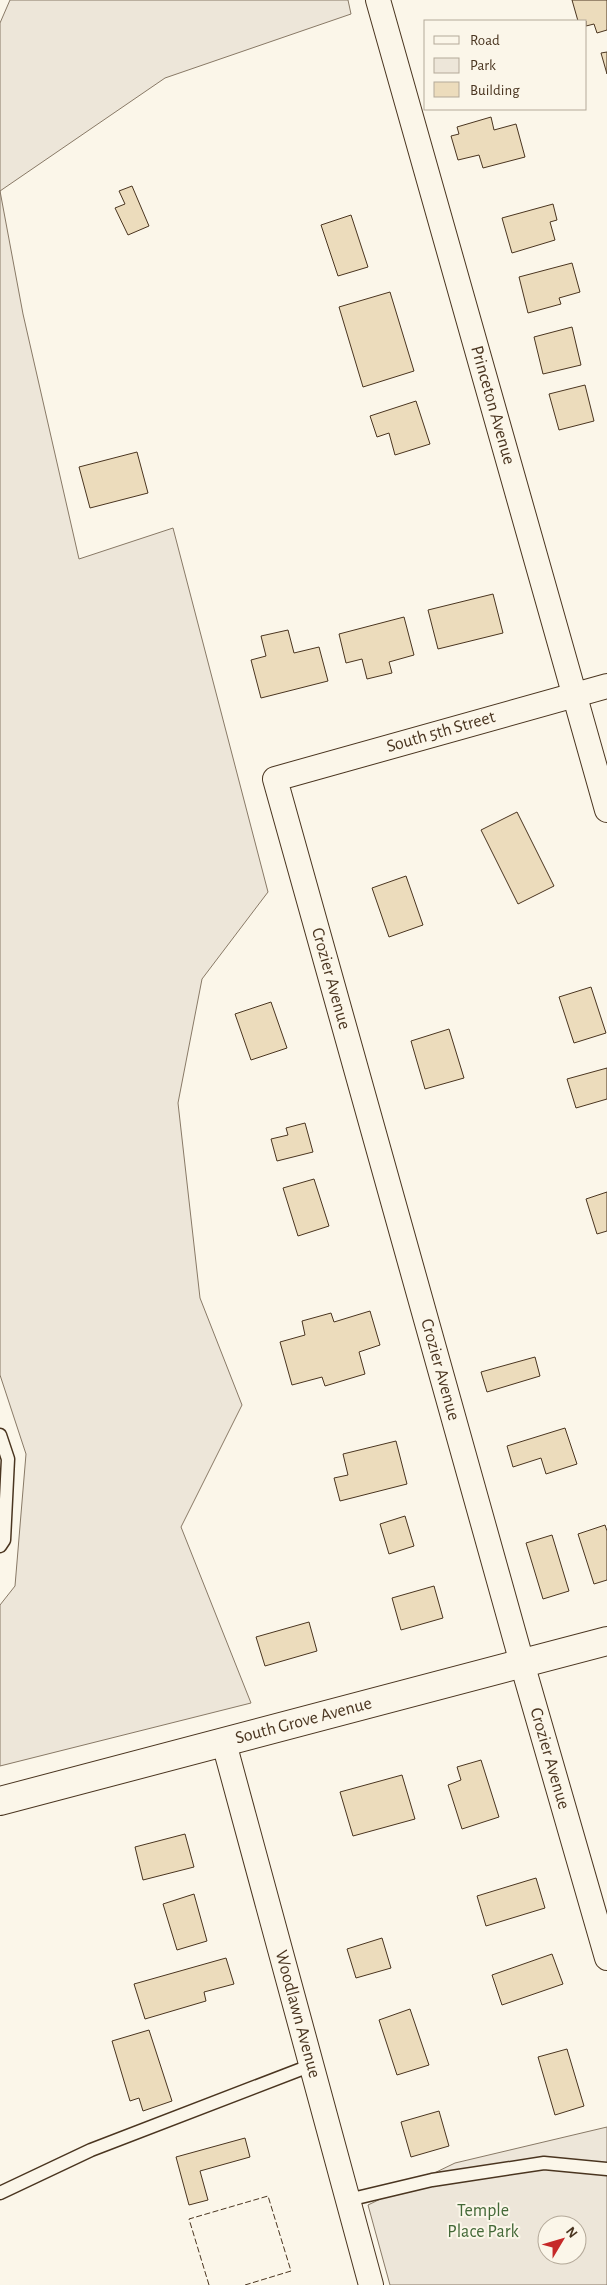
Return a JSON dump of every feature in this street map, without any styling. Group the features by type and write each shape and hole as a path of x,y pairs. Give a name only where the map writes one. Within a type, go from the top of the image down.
{"main road":[{"name":"South Grove Avenue","path":"0,1801 607,1640"}],"street":[{"name":"Princeton Avenue","path":"378,0 607,810"},
{"name":"South 5th Street","path":"275,779 607,686"},
{"name":"Crozier Avenue","path":"275,779 522,1663 607,1958"},
{"name":"Woodlawn Avenue","path":"224,1743 371,2285"}],"lane":[{"path":"0,1436 8,1459 4,1540 0,1546"},
{"path":"0,2193 91,2150 312,2065"},
{"path":"348,2200 432,2180 544,2163 607,2169"}],"green space":[{"path":"10,0 348,0 351,14 165,78 0,191 0,23"},
{"path":"0,191 23,314 79,559 173,528 268,892 202,979 178,1103 200,1298 242,1405 181,1527 251,1703 0,1766 0,1605 15,1586 26,1454 0,1375"},
{"name":"Temple Place Park","path":"607,2127 607,2285 390,2285 368,2205 455,2163"}],"building":[{"path":"572,0 607,0 607,30 597,33 594,24 587,26 587,20 578,20"},
{"path":"607,52 607,74 601,53"},
{"path":"491,117 494,130 516,124 525,157 483,168 479,155 458,160 451,136 459,134 457,127"},
{"path":"132,186 149,226 128,235 115,208 125,204 119,191"},
{"path":"553,204 557,220 550,222 555,240 512,253 502,218"},
{"path":"351,215 368,267 338,276 321,225"},
{"path":"572,263 580,292 559,298 561,304 528,313 519,277"},
{"path":"390,292 414,371 363,387 339,307"},
{"path":"572,327 581,365 543,374 534,337"},
{"path":"585,385 594,421 559,430 549,394"},
{"path":"416,401 430,444 395,455 389,433 377,437 370,416"},
{"path":"137,452 148,493 90,508 79,467"},
{"path":"493,594 503,633 438,649 428,610"},
{"path":"404,617 414,655 389,662 392,673 367,679 362,659 346,663 339,634"},
{"path":"288,630 294,653 319,647 328,681 261,698 251,660 266,656 261,636"},
{"path":"517,812 554,886 518,904 481,830"},
{"path":"406,876 423,925 389,937 372,888"},
{"path":"591,987 606,1033 574,1043 559,997"},
{"path":"271,1002 287,1048 251,1060 235,1014"},
{"path":"449,1029 464,1078 425,1089 411,1041"},
{"path":"607,1068 607,1099 576,1108 567,1079"},
{"path":"305,1123 313,1152 277,1161 271,1139 288,1135 286,1128"},
{"path":"314,1179 329,1226 298,1236 283,1188"},
{"path":"607,1192 607,1231 597,1234 586,1199"},
{"path":"370,1311 380,1345 359,1352 365,1374 325,1386 322,1377 292,1385 280,1342 305,1335 302,1321 331,1313 334,1322"},
{"path":"535,1357 540,1376 487,1392 481,1372"},
{"path":"565,1428 577,1464 546,1474 541,1458 513,1467 507,1446"},
{"path":"396,1441 407,1484 340,1501 334,1478 348,1475 343,1454"},
{"path":"405,1516 414,1546 389,1554 380,1524"},
{"path":"605,1525 607,1531 607,1580 594,1584 578,1534"},
{"path":"552,1535 569,1591 543,1599 526,1543"},
{"path":"434,1586 443,1618 401,1630 392,1598"},
{"path":"309,1622 317,1651 265,1666 256,1637"},
{"path":"481,1760 499,1817 462,1829 448,1785 461,1780 457,1767"},
{"path":"402,1775 415,1819 353,1836 340,1792"},
{"path":"185,1834 194,1867 143,1880 135,1847"},
{"path":"536,1878 545,1908 486,1926 477,1896"},
{"path":"194,1894 207,1941 177,1950 163,1904"},
{"path":"382,1938 391,1968 356,1978 347,1949"},
{"path":"552,1954 563,1984 502,2005 492,1975"},
{"path":"226,1958 234,1984 204,1992 206,2001 145,2019 134,1984"},
{"path":"410,2009 429,2065 397,2075 379,2020"},
{"path":"149,2030 172,2101 143,2111 139,2098 130,2101 112,2041"},
{"path":"567,2049 584,2106 555,2115 538,2057"},
{"path":"439,2111 449,2146 411,2157 401,2122"},
{"path":"245,2138 250,2157 200,2171 208,2200 189,2205 176,2157"}],"fence":[{"path":"209,2285 189,2219 268,2196 291,2271 245,2285"}]}
